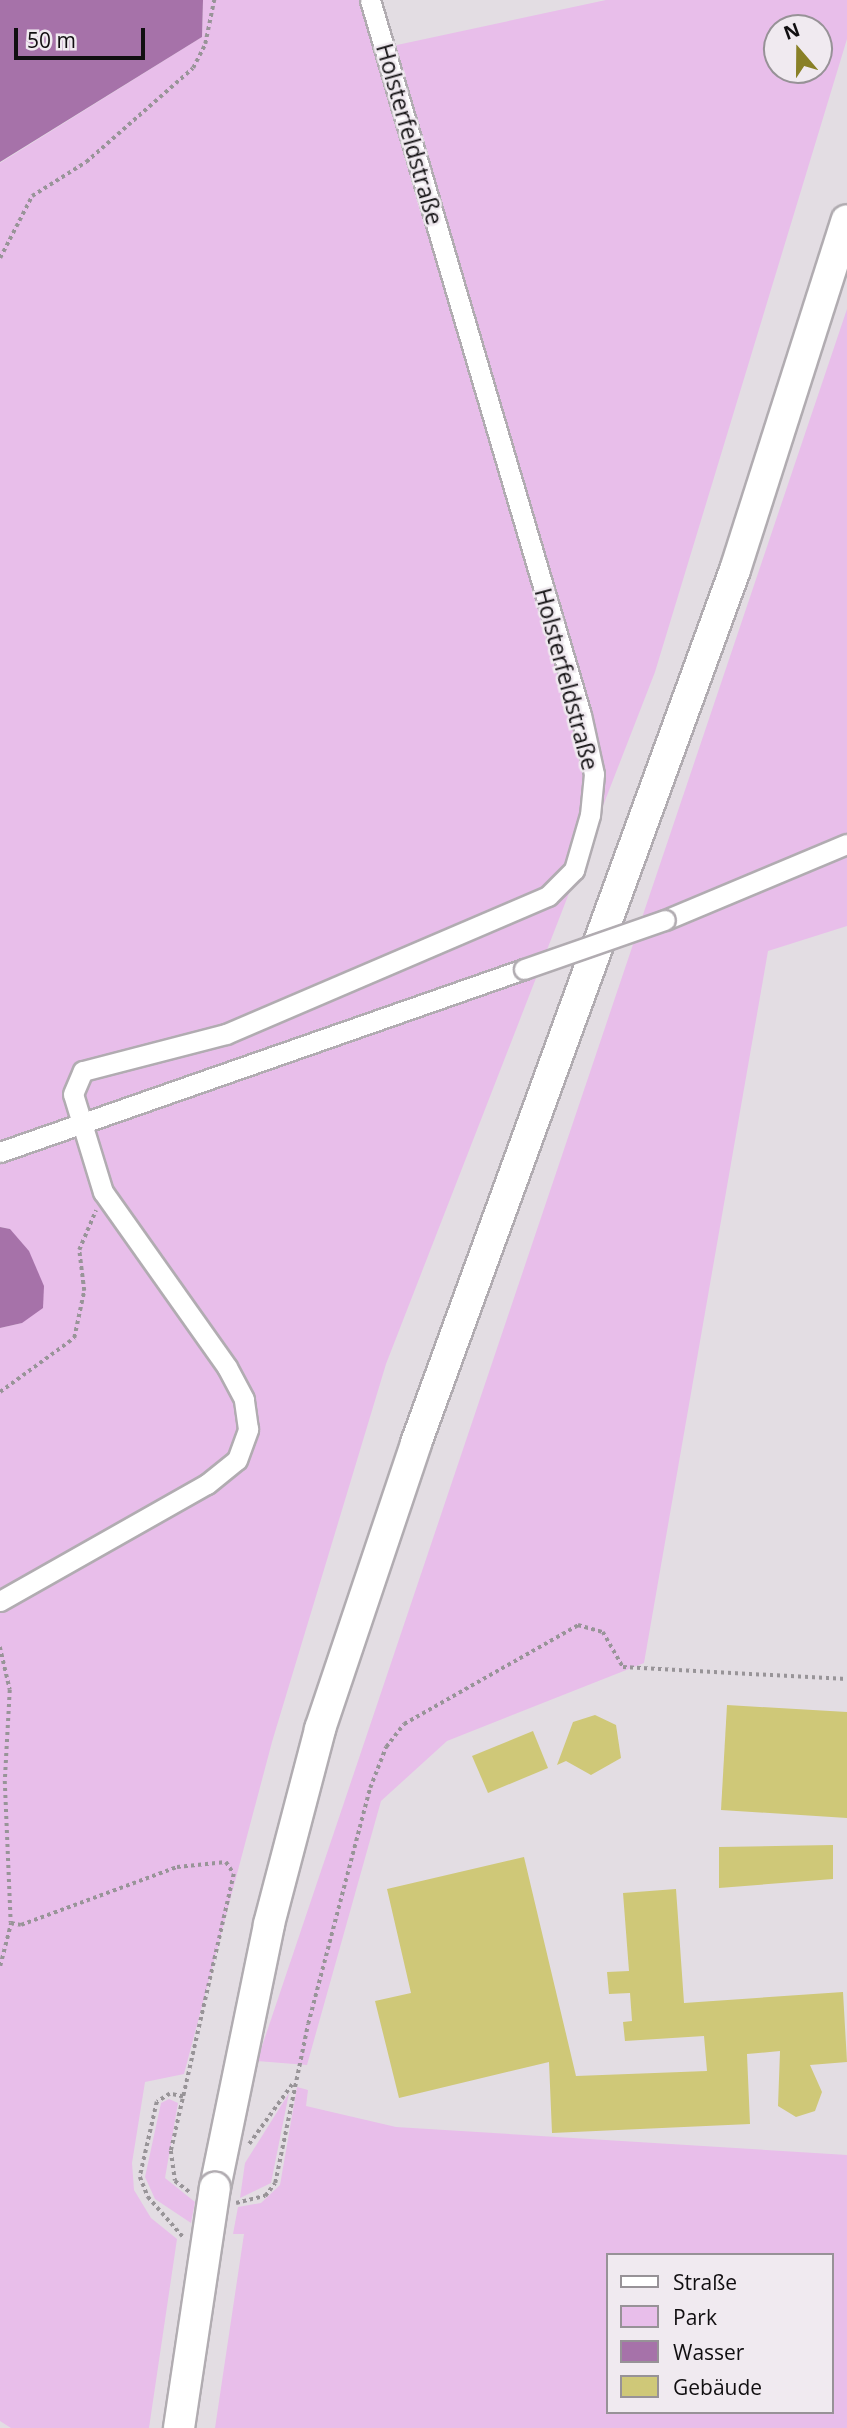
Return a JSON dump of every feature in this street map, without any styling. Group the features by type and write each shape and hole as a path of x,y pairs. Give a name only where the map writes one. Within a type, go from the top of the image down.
{"main road":[{"path":"179,2428 215,2188 269,1924 320,1729 416,1443 735,570 847,220"}],"street":[{"name":"Holsterfeldstraße","path":"81,1125 73,1094 83,1071 226,1034 548,896 574,870 590,815 594,774 581,715 370,0"},
{"path":"0,1152 665,920 847,844"},
{"path":"0,1601 207,1484 237,1460 248,1429 244,1399 227,1367 103,1192 81,1125"}],"path":[{"path":"0,258 32,196 86,162 193,68 205,44 214,0"},
{"path":"0,1392 74,1338 84,1291 79,1250 103,1192"},
{"path":"246,2150 295,2082 386,1747 424,1708 578,1625 603,1633 623,1667 847,1679"},
{"path":"0,1647 10,1690 5,1780 11,1923 0,1966"},
{"path":"11,1923 20,1925 177,1867 226,1862 233,1893 208,1979"},
{"path":"183,2097 170,2094 157,2102 140,2177 148,2197 180,2228 183,2251"}],"green space":[{"path":"203,0 369,0 383,48 606,0 847,0 847,39 655,672 386,1364 272,1742 184,2074 145,2082 132,2163 134,2190 151,2218 177,2239 149,2428 11,2428 0,2421 0,1328 22,1323 10,1229 0,1227 0,163 202,37"},
{"path":"847,309 847,926 768,951 644,1663 447,1741 381,1801 307,2065 257,2061"},
{"path":"297,2087 308,2090 306,2106 396,2127 847,2155 847,2428 215,2428 244,2234 233,2234 238,2207 261,2203 280,2185"},
{"path":"289,2093 271,2183 240,2198 245,2163"},
{"path":"169,2099 178,2103 165,2178 195,2202 191,2223 155,2199 145,2177 161,2103"}],"water":[{"path":"0,0 203,0 202,37 0,162"},
{"path":"0,1227 10,1229 29,1251 44,1286 43,1308 22,1323 0,1328"}],"building":[{"path":"727,1705 847,1712 847,1818 721,1810"},
{"path":"595,1715 616,1725 621,1758 591,1775 566,1761 557,1765 573,1722"},
{"path":"533,1731 548,1768 488,1793 472,1756"},
{"path":"833,1845 833,1879 719,1888 719,1847"},
{"path":"524,1857 576,2076 707,2071 704,2036 625,2041 623,2022 632,2021 630,1993 609,1994 607,1972 629,1971 623,1893 676,1889 684,2003 843,1992 847,2062 810,2065 822,2092 815,2111 796,2117 778,2106 780,2051 747,2054 750,2124 552,2133 549,2062 399,2098 375,2001 411,1993 387,1889"}]}
